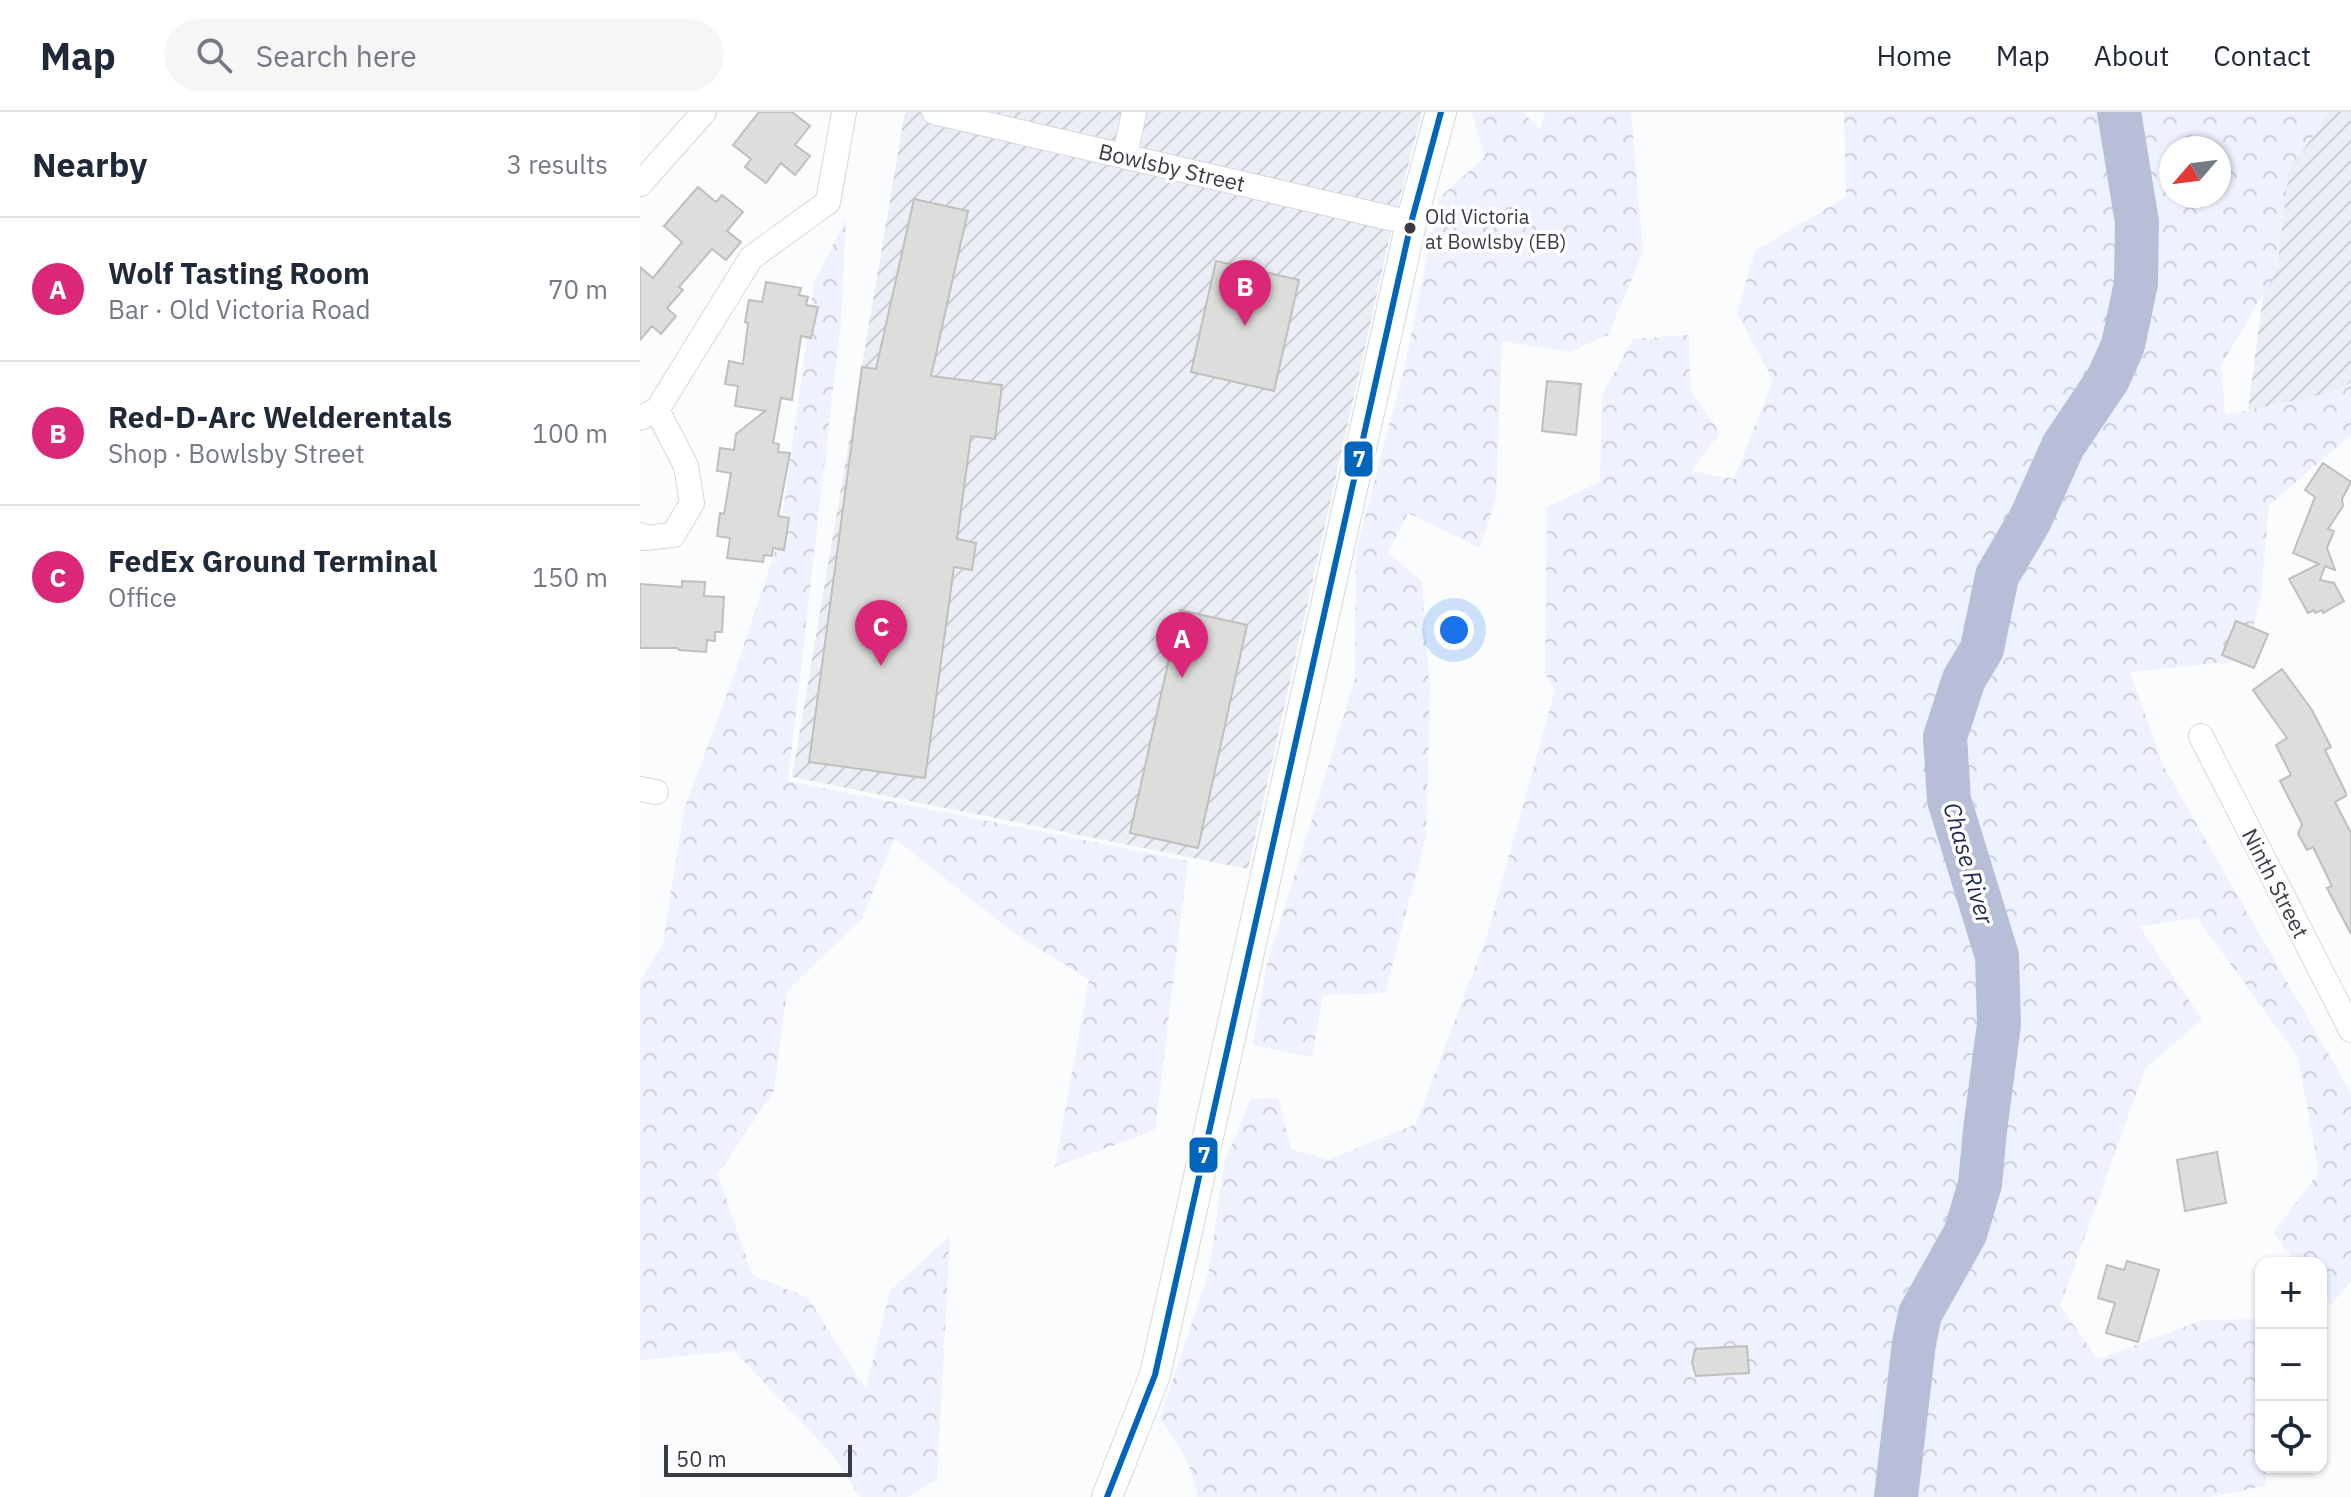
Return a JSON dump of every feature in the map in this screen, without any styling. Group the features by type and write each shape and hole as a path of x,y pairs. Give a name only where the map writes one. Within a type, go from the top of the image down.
{"street":[{"path":"640,184 704,112"},
{"path":"640,535 644,538 673,535 692,503 686,466 649,414 751,258 828,202 844,112"},
{"name":"Bowlsby Street","path":"934,112 1411,223"},
{"path":"1125,156 1134,112"},
{"path":"1107,1497 1155,1375 1411,223 1441,112"},
{"name":"Ninth Street","path":"2201,736 2351,1030"}],"shaded area":[{"path":"905,112 1422,112 1389,240 1248,869 792,777"},
{"path":"2310,112 2351,112 2351,419 2244,440 2278,183"}],"green space":[{"path":"1472,112 1523,112 1540,130 1545,112 1631,112 1643,252 1608,335 1569,352 1502,341 1496,498 1480,548 1408,513 1388,552 1422,582 1430,691 1426,837 1385,993 1323,995 1312,1057 1253,1045 1266,968 1355,679 1356,552 1405,365 1439,198 1485,157"},
{"path":"1844,112 2331,112 2289,169 2277,271 2221,365 2225,415 2332,392 2351,382 2351,435 2269,505 2261,595 2246,660 2130,672 2164,767 2349,1090 2351,1281 2331,1305 2327,1300 2327,1257 2292,1257 2273,1233 2319,1172 2298,1057 2197,918 2139,926 2202,1019 2145,1069 2060,1306 2098,1359 2203,1320 2255,1319 2255,1473 2267,1473 2265,1486 2208,1497 1198,1497 1188,1462 1160,1418 1209,1271 1224,1163 1251,1099 1278,1098 1291,1149 1328,1160 1416,1124 1487,935 1555,690 1545,673 1547,507 1600,482 1602,395 1633,339 1689,335 1690,390 1720,433 1691,471 1734,479 1773,380 1737,313 1755,251 1846,197"},
{"path":"846,219 841,321 788,781 1188,861 1155,1130 1055,1167 1089,980 1014,933 894,838 863,917 787,991 774,1091 718,1174 752,1275 808,1298 866,1389 890,1291 950,1236 937,1479 908,1497 861,1497 830,1452 734,1351 640,1360 640,982 663,944 684,810 733,678 780,536 814,283"}],"building":[{"path":"759,112 792,112 810,126 795,145 810,156 795,175 781,163 766,183 745,167 751,159 733,145"},
{"path":"698,187 716,202 722,195 743,212 727,231 741,242 726,260 712,249 679,287 683,290 667,308 676,316 661,334 652,326 640,340 640,267 653,278 682,242 664,226"},
{"path":"914,199 968,211 931,376 1002,385 995,439 971,436 957,539 976,543 972,570 954,567 925,778 809,762 862,367 876,369"},
{"path":"1216,261 1299,280 1274,391 1191,372"},
{"path":"766,282 801,288 799,295 808,297 806,305 818,307 811,338 801,336 792,400 781,398 773,443 779,444 778,452 790,453 778,516 789,518 784,550 773,548 772,556 764,555 763,562 727,558 730,538 717,536 731,473 717,471 720,448 734,450 736,434 765,411 735,406 738,386 725,384 729,361 743,364 749,300 762,302"},
{"path":"1547,381 1581,384 1576,435 1542,431"},
{"path":"2323,463 2351,482 2342,499 2343,506 2328,529 2334,531 2327,548 2335,570 2325,566 2320,580 2334,583 2344,601 2323,613 2322,610 2315,613 2314,610 2308,613 2289,579 2319,564 2293,553 2315,497 2305,490"},
{"path":"682,581 705,582 704,596 724,597 722,632 715,632 715,641 707,640 706,652 640,648 640,584 682,587"},
{"path":"1180,610 1247,625 1198,848 1130,833"},
{"path":"2236,621 2268,634 2254,668 2222,655"},
{"path":"2282,669 2312,710 2331,747 2325,750 2346,793 2335,802 2351,833 2351,934 2327,888 2332,886 2313,847 2307,850 2298,834 2302,824 2280,781 2291,775 2276,745 2287,738 2253,690"},
{"path":"2217,1152 2226,1203 2185,1211 2177,1160"},
{"path":"2127,1261 2159,1270 2138,1342 2106,1333 2115,1303 2098,1298 2107,1265 2124,1270"},
{"path":"1747,1346 1749,1373 1696,1376 1692,1363 1695,1349"}],"waterway":[{"name":"Chase River","path":"1896,1497 1920,1314 1965,1234 1980,1184 1999,1024 1997,956 1949,800 1945,737 1964,679 1982,649 1997,576 2030,520 2063,446 2108,379 2123,345 2136,283 2137,222 2119,112"}],"transit line":[{"name":"7","path":"1107,1497 1155,1375 1411,223 1441,112"}],"place":[{"name":"Old Victoria at Bowlsby (EB)","path":"1410,228"},
{"name":"Red-D-Arc Welderentals","path":"1245,326"},
{"name":"FedEx Ground Terminal","path":"881,666"},
{"name":"Wolf Tasting Room","path":"1182,678"}]}
